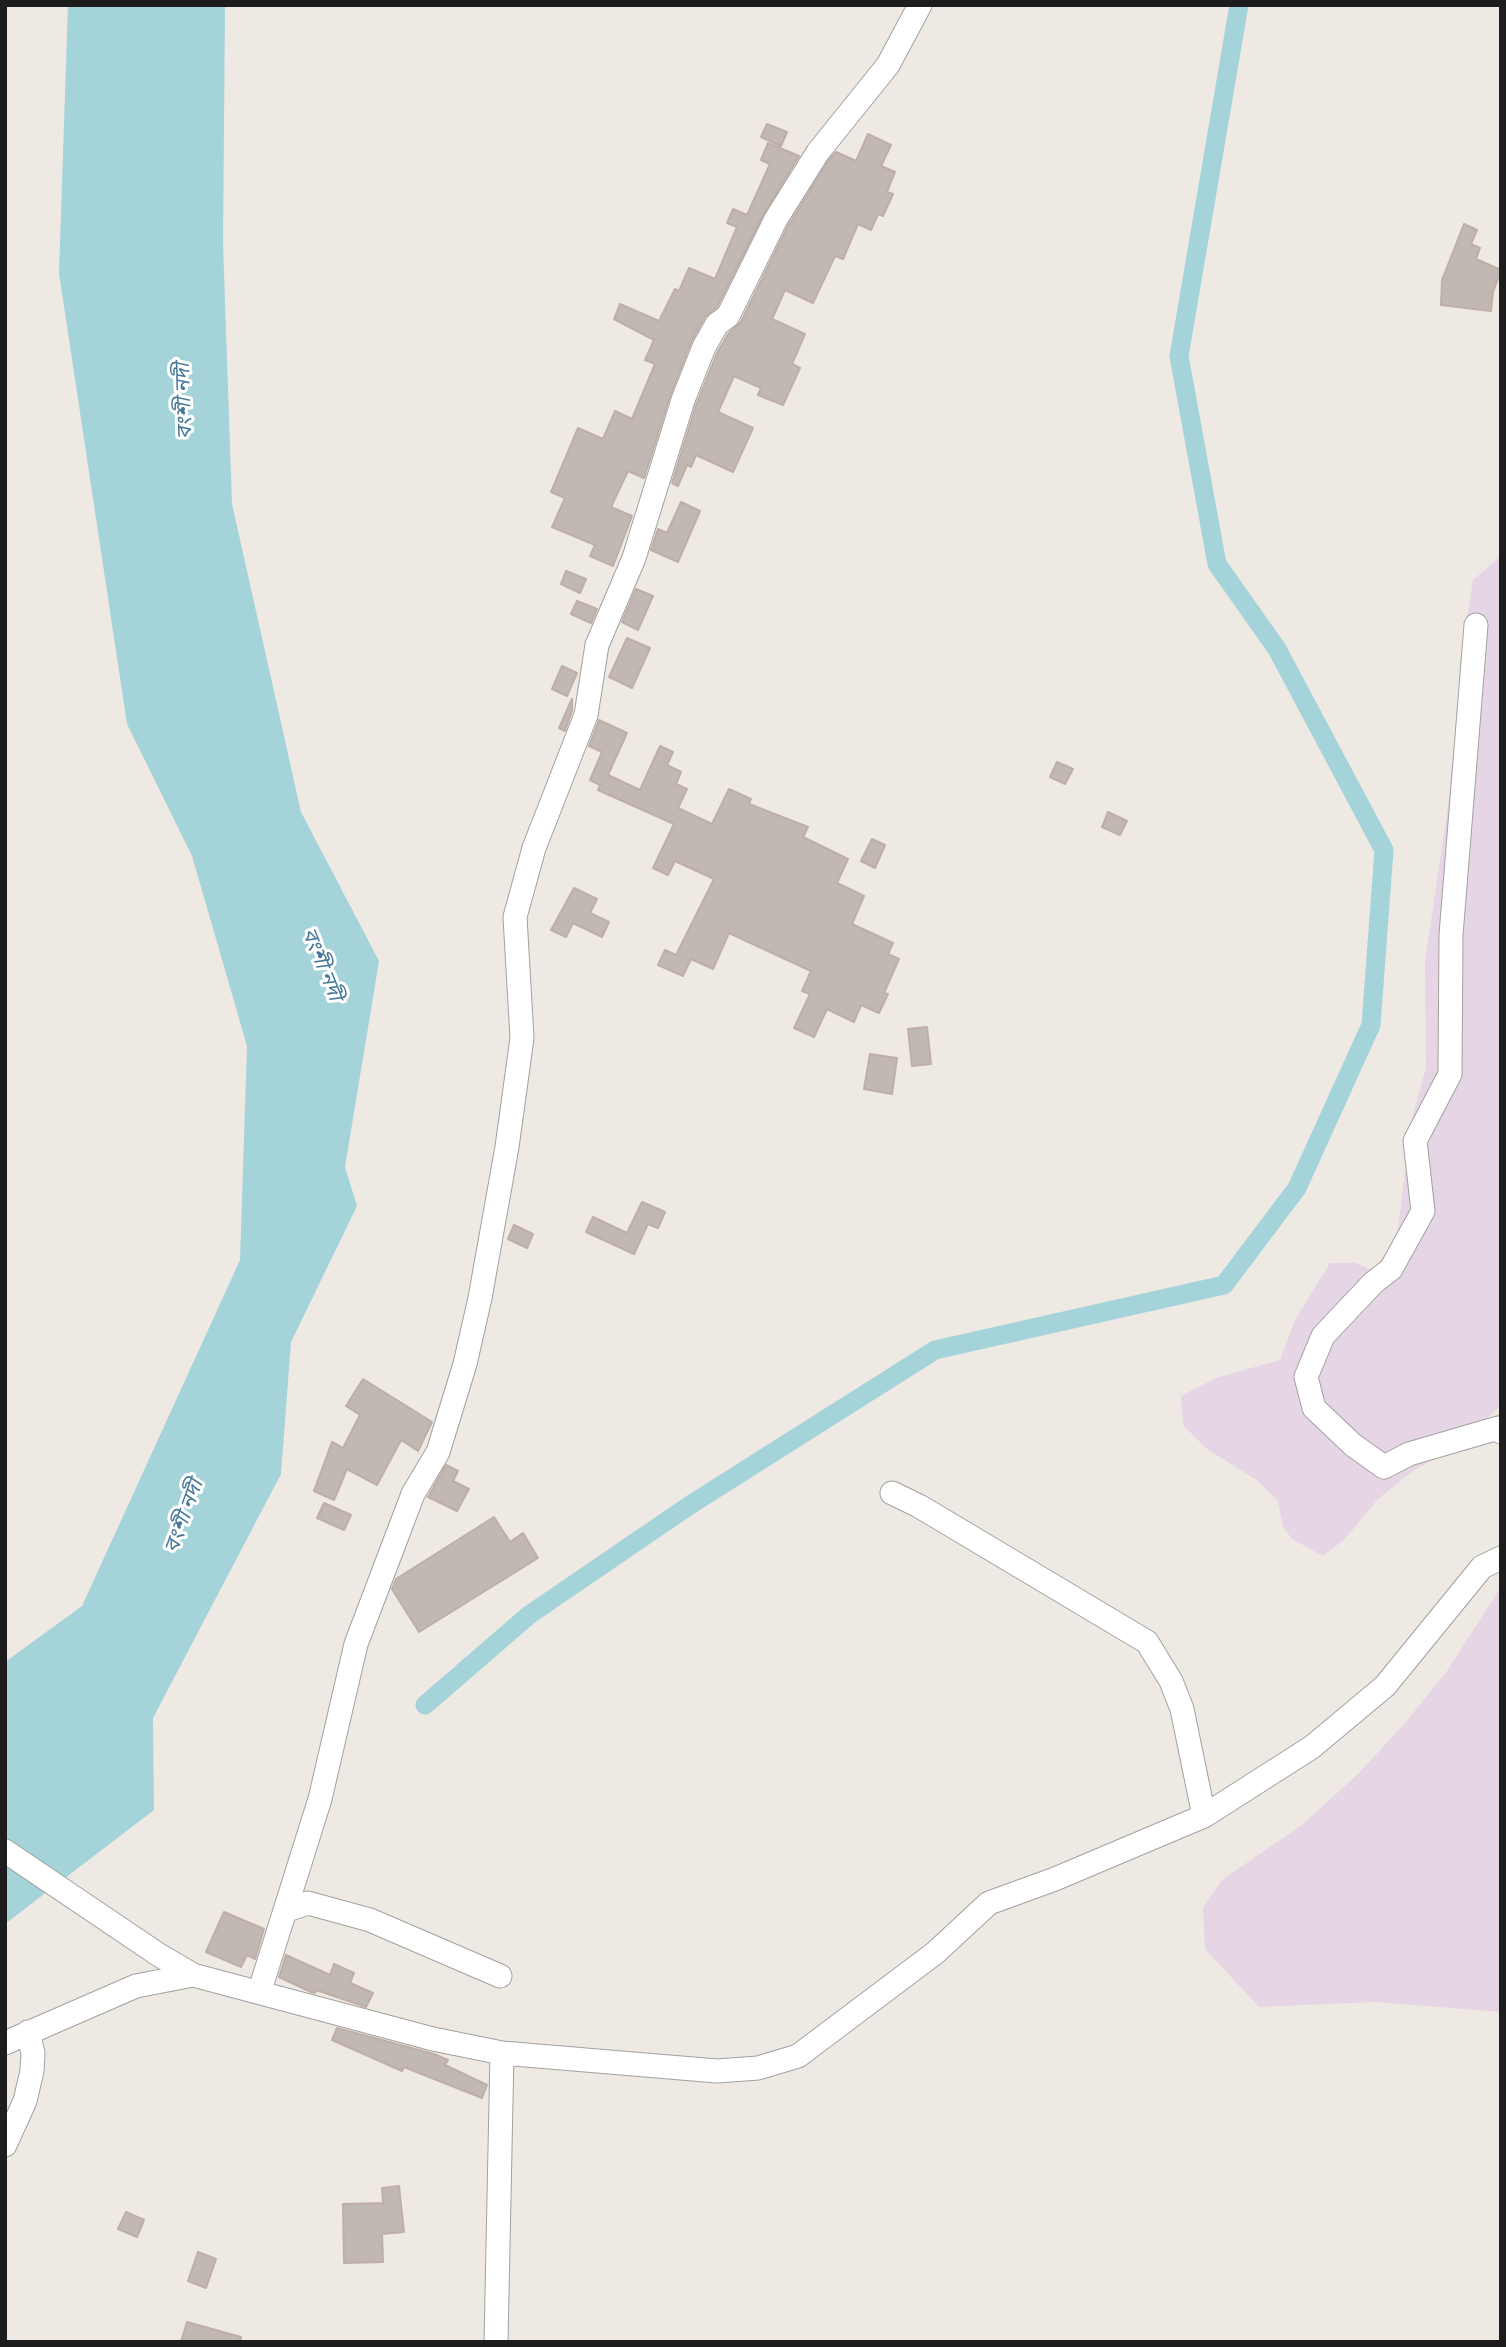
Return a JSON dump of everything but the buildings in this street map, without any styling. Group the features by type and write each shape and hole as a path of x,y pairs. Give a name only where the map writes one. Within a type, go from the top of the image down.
{"street":[{"path":"260,1990 320,1799 356,1644 413,1494 438,1452 465,1364 480,1298 507,1147 522,1038 515,917 534,848 586,715 597,645 634,558 683,400 704,347 717,324 727,316 783,208 818,152 888,65 920,5"},
{"path":"1476,625 1451,934 1450,1074 1415,1141 1423,1211 1391,1269 1373,1283 1323,1336 1306,1377 1314,1408 1353,1445 1384,1467 1409,1454 1498,1428 1501,1432"},
{"path":"892,1493 919,1506 1147,1642 1171,1681 1182,1709 1204,1816"},
{"path":"5,1851 193,1975 260,1990 433,2039 502,2053 717,2071 758,2068 798,2056 935,1953 989,1903 1055,1879 1204,1816 1312,1747 1385,1686 1482,1567 1501,1558"},
{"path":"287,1910 308,1903 370,1920 500,1976"},
{"path":"5,2043 136,1986 193,1975"},
{"path":"5,2145 24,2101 32,2071 33,2053 28,2032"},
{"path":"496,2342 502,2053"}],"shaded area":[{"path":"1501,556 1501,1405 1455,1447 1413,1471 1378,1499 1345,1539 1323,1556 1292,1539 1283,1527 1278,1501 1258,1481 1207,1449 1183,1425 1181,1396 1216,1378 1280,1360 1295,1320 1330,1263 1355,1263 1372,1270 1396,1244 1412,1118 1426,1068 1425,962 1448,806 1465,631 1473,580"},
{"path":"1501,1587 1501,2012 1376,2002 1259,2007 1205,1949 1203,1908 1222,1880 1302,1825 1358,1774 1405,1723 1447,1671"}],"water":[{"name":"বংশী নদী","path":"68,5 225,5 223,244 232,504 301,812 379,961 345,1167 357,1206 291,1342 281,1474 153,1718 154,1810 5,1924 5,1662 82,1606 240,1260 247,1046 192,856 127,724 59,273"}],"waterway":[{"path":"425,1705 529,1615 690,1505 935,1350 1224,1285 1297,1188 1371,1025 1384,850 1277,649 1217,564 1179,356 1239,5"}]}
